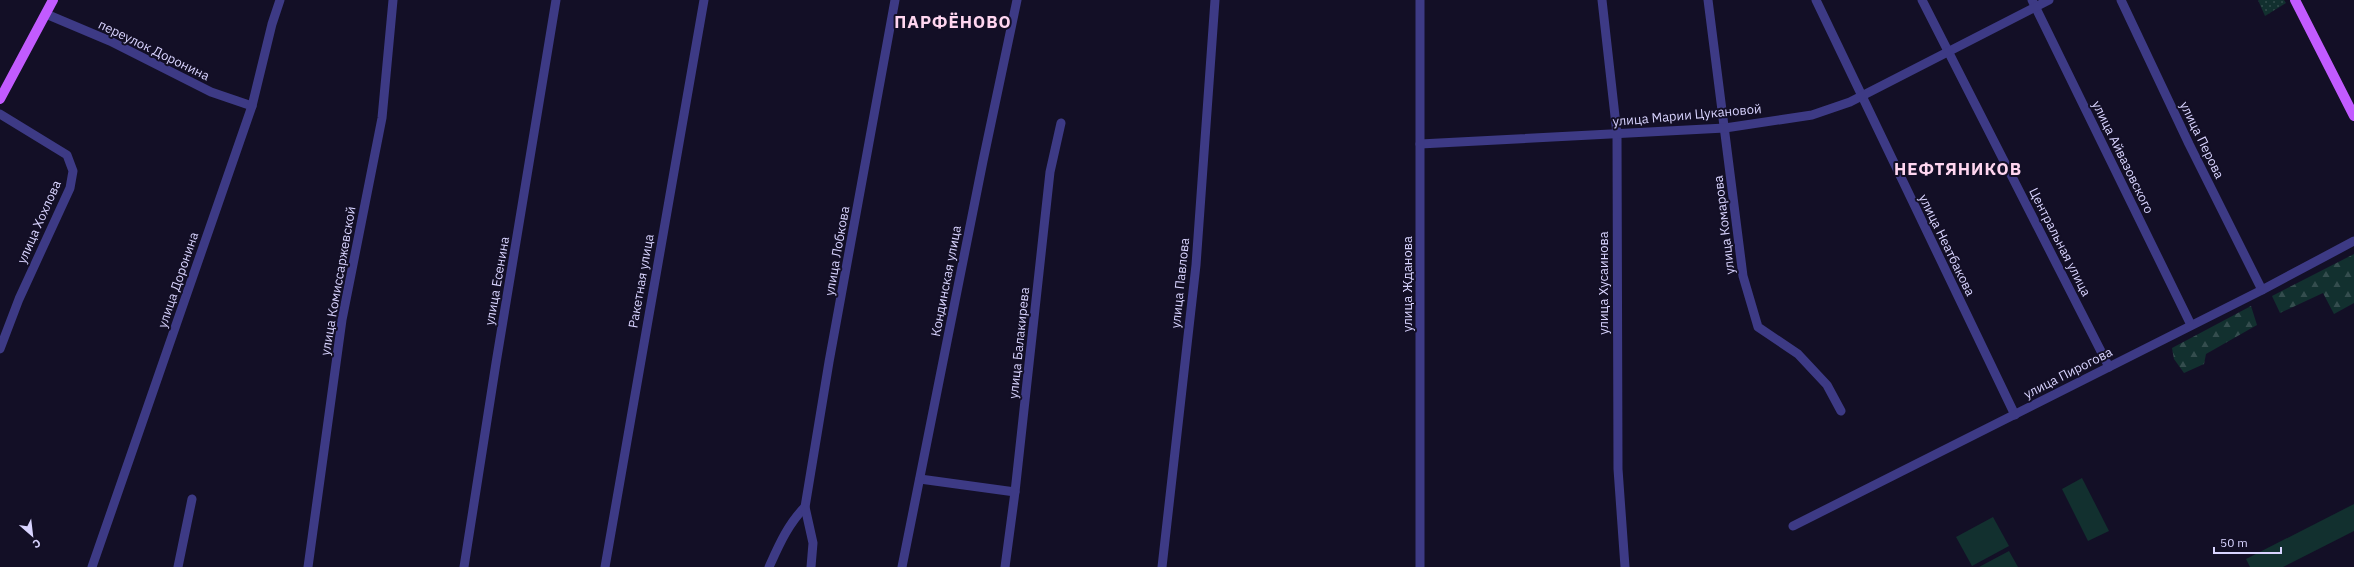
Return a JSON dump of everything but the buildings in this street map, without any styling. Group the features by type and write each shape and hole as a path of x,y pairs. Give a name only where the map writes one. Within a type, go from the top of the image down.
{"main road":[{"path":"0,99 53,0"},
{"path":"2295,0 2354,116"}],"street":[{"name":"улица Доронина","path":"92,567 252,106 280,0"},
{"name":"улица Комиссаржевской","path":"308,567 342,320 382,118 393,0"},
{"name":"улица Есенина","path":"464,567 556,0"},
{"name":"Ракетная улица","path":"605,567 704,0"},
{"name":"улица Лобкова","path":"811,567 813,543 805,507 829,362 896,0"},
{"name":"Кондинская улица","path":"902,567 982,161 1017,0"},
{"name":"улица Павлова","path":"1162,567 1196,265 1215,0"},
{"name":"улица Жданова","path":"1420,0 1420,567"},
{"name":"улица Хусаинова","path":"1602,0 1617,134 1618,461 1625,567"},
{"name":"улица Комарова","path":"1708,0 1743,276 1758,327 1802,359 1827,384 1841,411"},
{"name":"улица Неатбакова","path":"1816,0 2015,415"},
{"name":"Центральная улица","path":"1922,0 2109,367"},
{"name":"улица Марии Цукановой","path":"1420,144 1725,128 1812,115 1862,96 1948,52 2033,4 2049,0"},
{"name":"улица Перова","path":"2121,0 2189,144 2262,290"},
{"name":"улица Айвазовского","path":"2033,4 2191,325"},
{"name":"переулок Доронина","path":"46,14 110,41 211,92 252,106"},
{"name":"улица Хохлова","path":"0,114 67,155 74,171 70,188 19,299 0,349"},
{"name":"улица Балакирева","path":"1005,567 1016,492 1050,172 1061,123"},
{"name":"улица Пирогова","path":"1793,526 2262,290 2354,241"},
{"path":"920,480 1016,492"},
{"path":"178,567 192,499"},
{"path":"769,567 786,531 794,518 805,507"}],"green space":[{"path":"2258,0 2284,0 2286,3 2265,16"},
{"path":"2354,254 2354,303 2334,314 2323,293 2280,313 2272,296"},
{"path":"2251,306 2257,325 2206,354 2204,364 2184,373 2174,359 2172,348"},
{"path":"2082,478 2109,531 2088,541 2062,489"},
{"path":"2354,504 2354,531 2283,567 2250,567 2246,559"},
{"path":"1993,517 2009,546 1972,566 1956,537"},
{"path":"2009,551 2018,567 1979,567"}],"district":[{"name":"ПАРФЁНОВО","path":"953,22"},
{"name":"НЕФТЯНИКОВ","path":"1958,169"}]}
